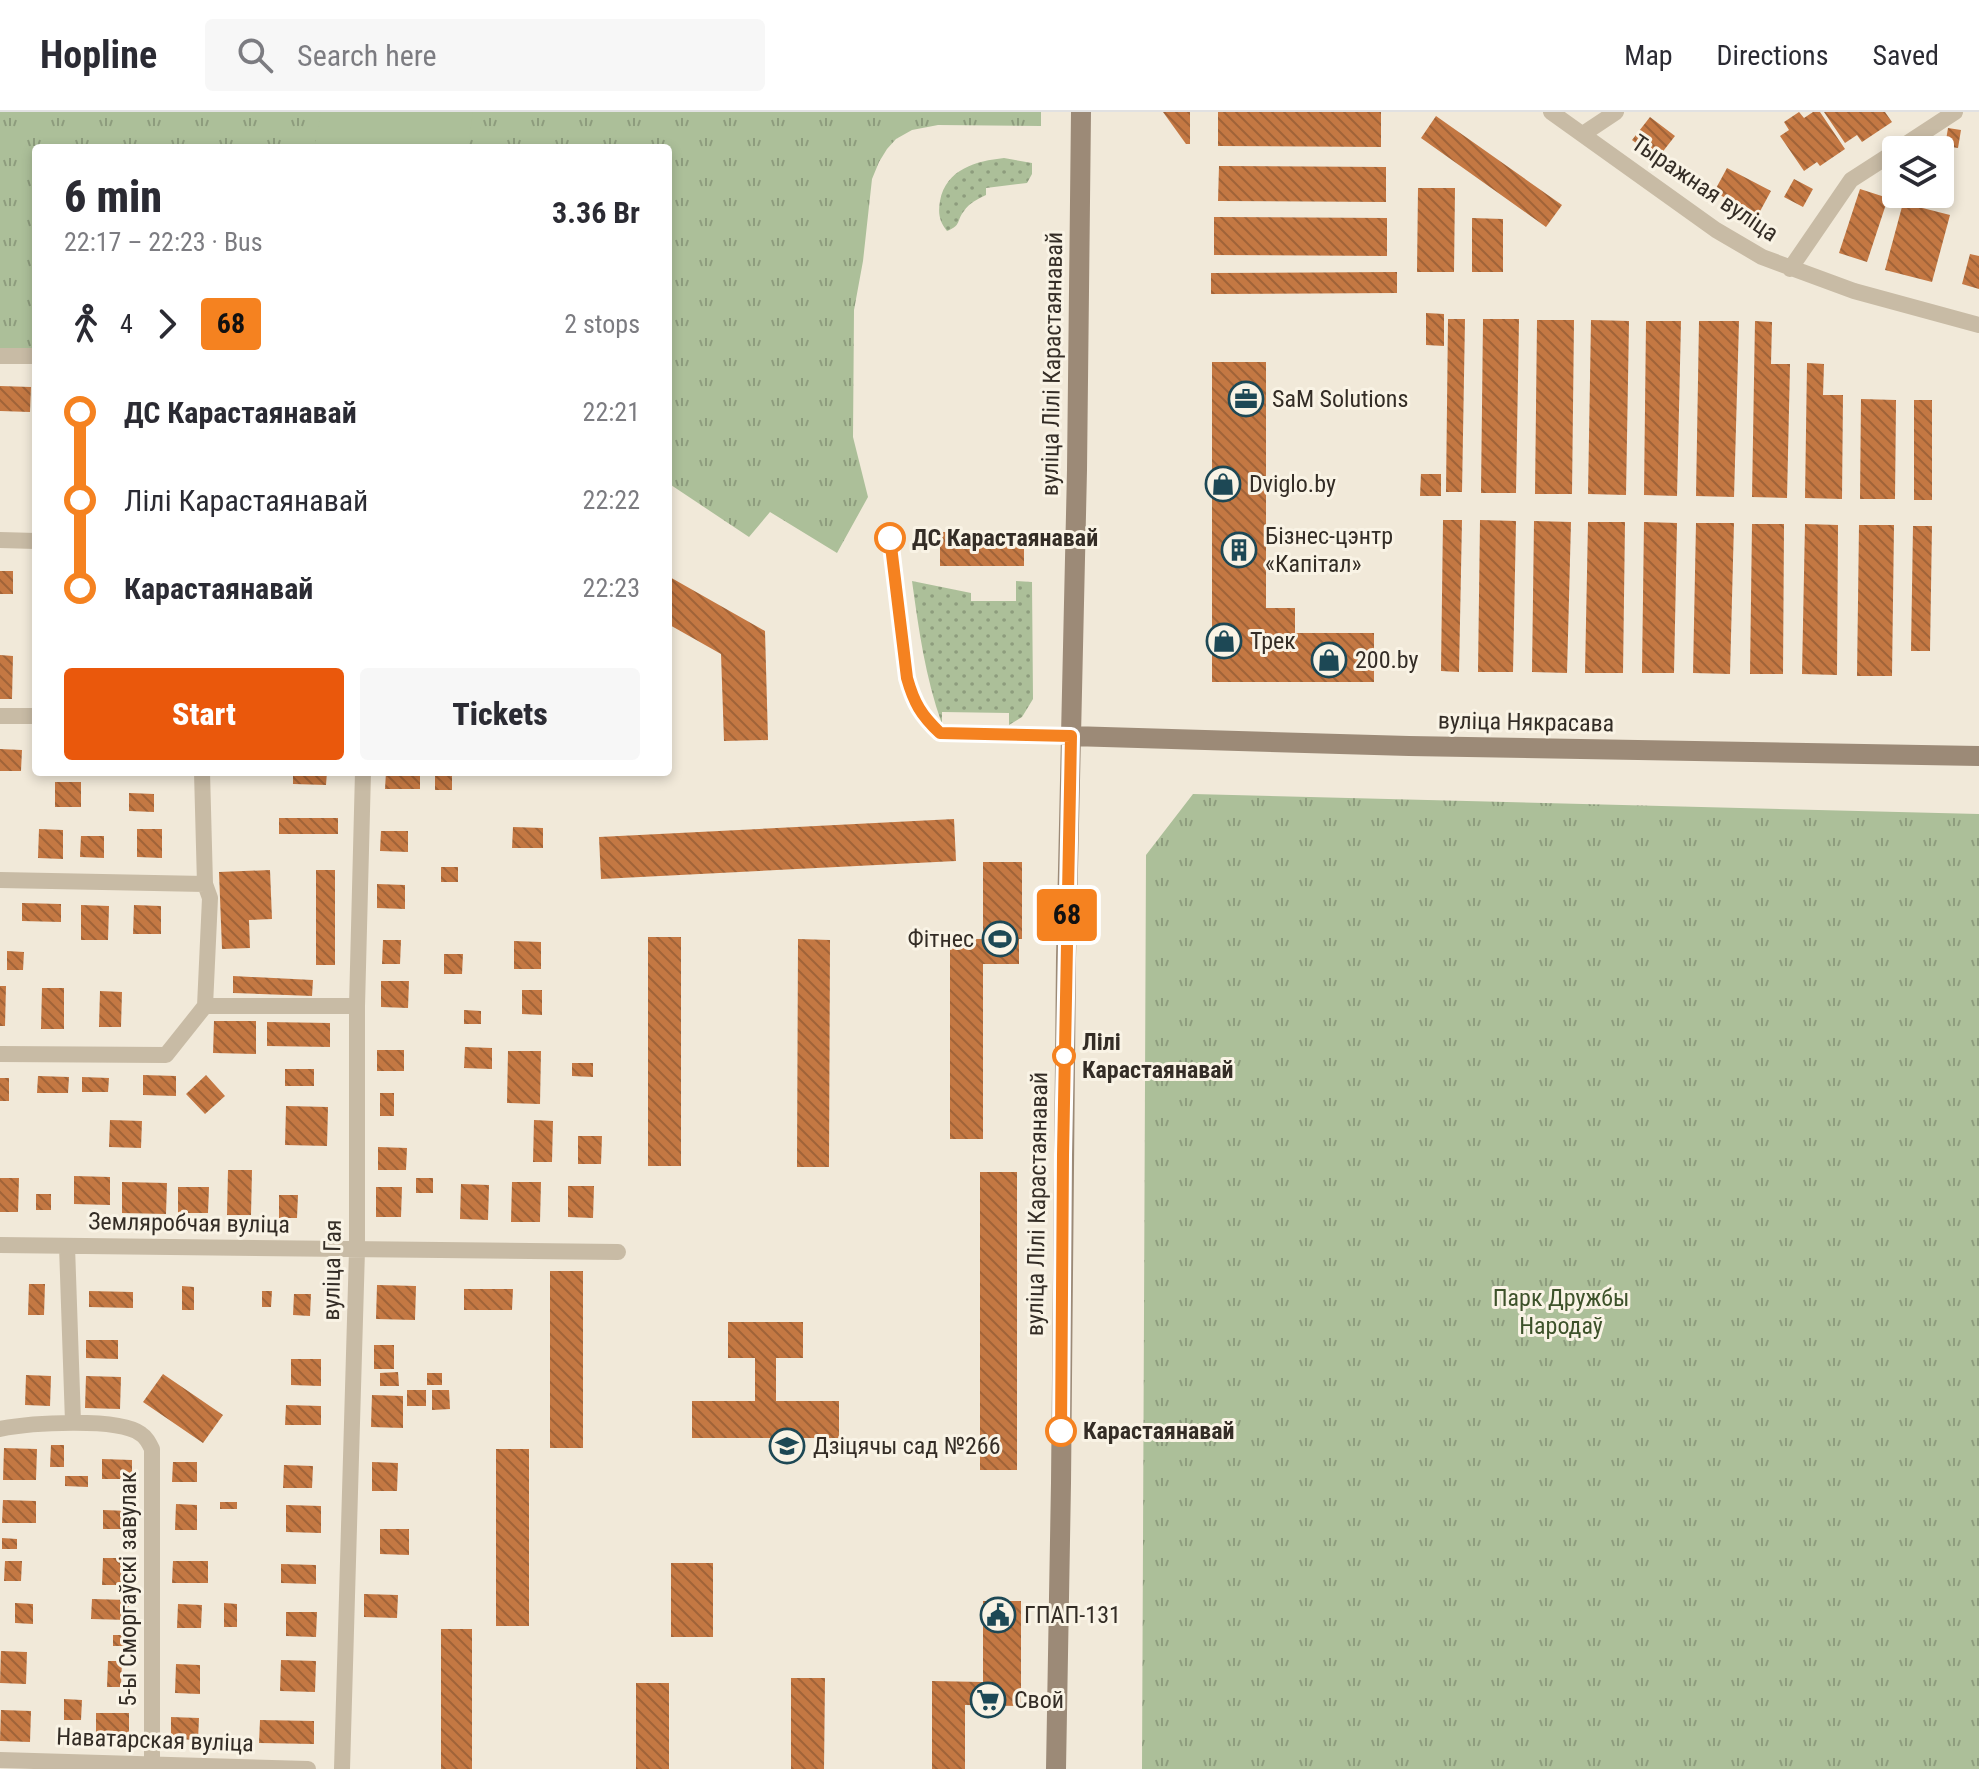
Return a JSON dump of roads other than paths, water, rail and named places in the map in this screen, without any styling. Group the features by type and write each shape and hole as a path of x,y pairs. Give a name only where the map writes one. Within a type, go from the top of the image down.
{"main road":[{"name":"вуліца Лілі Карастаянавай","path":"1056,1769 1063,1126 1081,112"},
{"name":"вуліца Някрасава","path":"1071,736 1979,756"}],"street":[{"name":"Тыражная вуліца","path":"1551,112 1716,230 1762,257 1854,291 1979,325"},
{"path":"1583,134 1616,112"},
{"path":"1918,136 1955,112"},
{"path":"1790,269 1851,180 1882,159"},
{"path":"0,356 32,356"},
{"path":"0,540 32,541"},
{"path":"0,716 32,716"},
{"path":"940,733 1071,736"},
{"path":"0,1054 166,1055 205,1006 210,898 205,884 202,776"},
{"name":"вуліца Гая","path":"342,1769 357,1250 357,1006 363,776"},
{"path":"0,880 205,884"},
{"path":"205,1006 357,1006"},
{"name":"Земляробчая вуліца","path":"0,1245 618,1252"},
{"path":"67,1246 73,1422"},
{"name":"5-ы Сморгаўскі завулак","path":"0,1429 73,1422 132,1429 144,1435 152,1449 152,1767"},
{"name":"Наватарская вуліца","path":"0,1760 152,1767 308,1769"}],"place":[{"name":"SaM Solutions","path":"1246,399"},
{"name":"Dviglo.by","path":"1223,484"},
{"name":"ДС Карастаянавай","path":"890,538"},
{"name":"Бізнес-цэнтр «Капітал»","path":"1239,550"},
{"name":"Трек","path":"1224,641"},
{"name":"200.by","path":"1329,660"},
{"name":"Фітнес","path":"1000,939"},
{"name":"Лілі Карастаянавай","path":"1064,1056"},
{"name":"Карастаянавай","path":"1061,1431"},
{"name":"Дзіцячы сад №266","path":"787,1446"},
{"name":"ГПАП-131","path":"998,1615"},
{"name":"Свой","path":"988,1700"}],"park label":[{"name":"Парк Дружбы Народаў","path":"1561,1312"}]}
